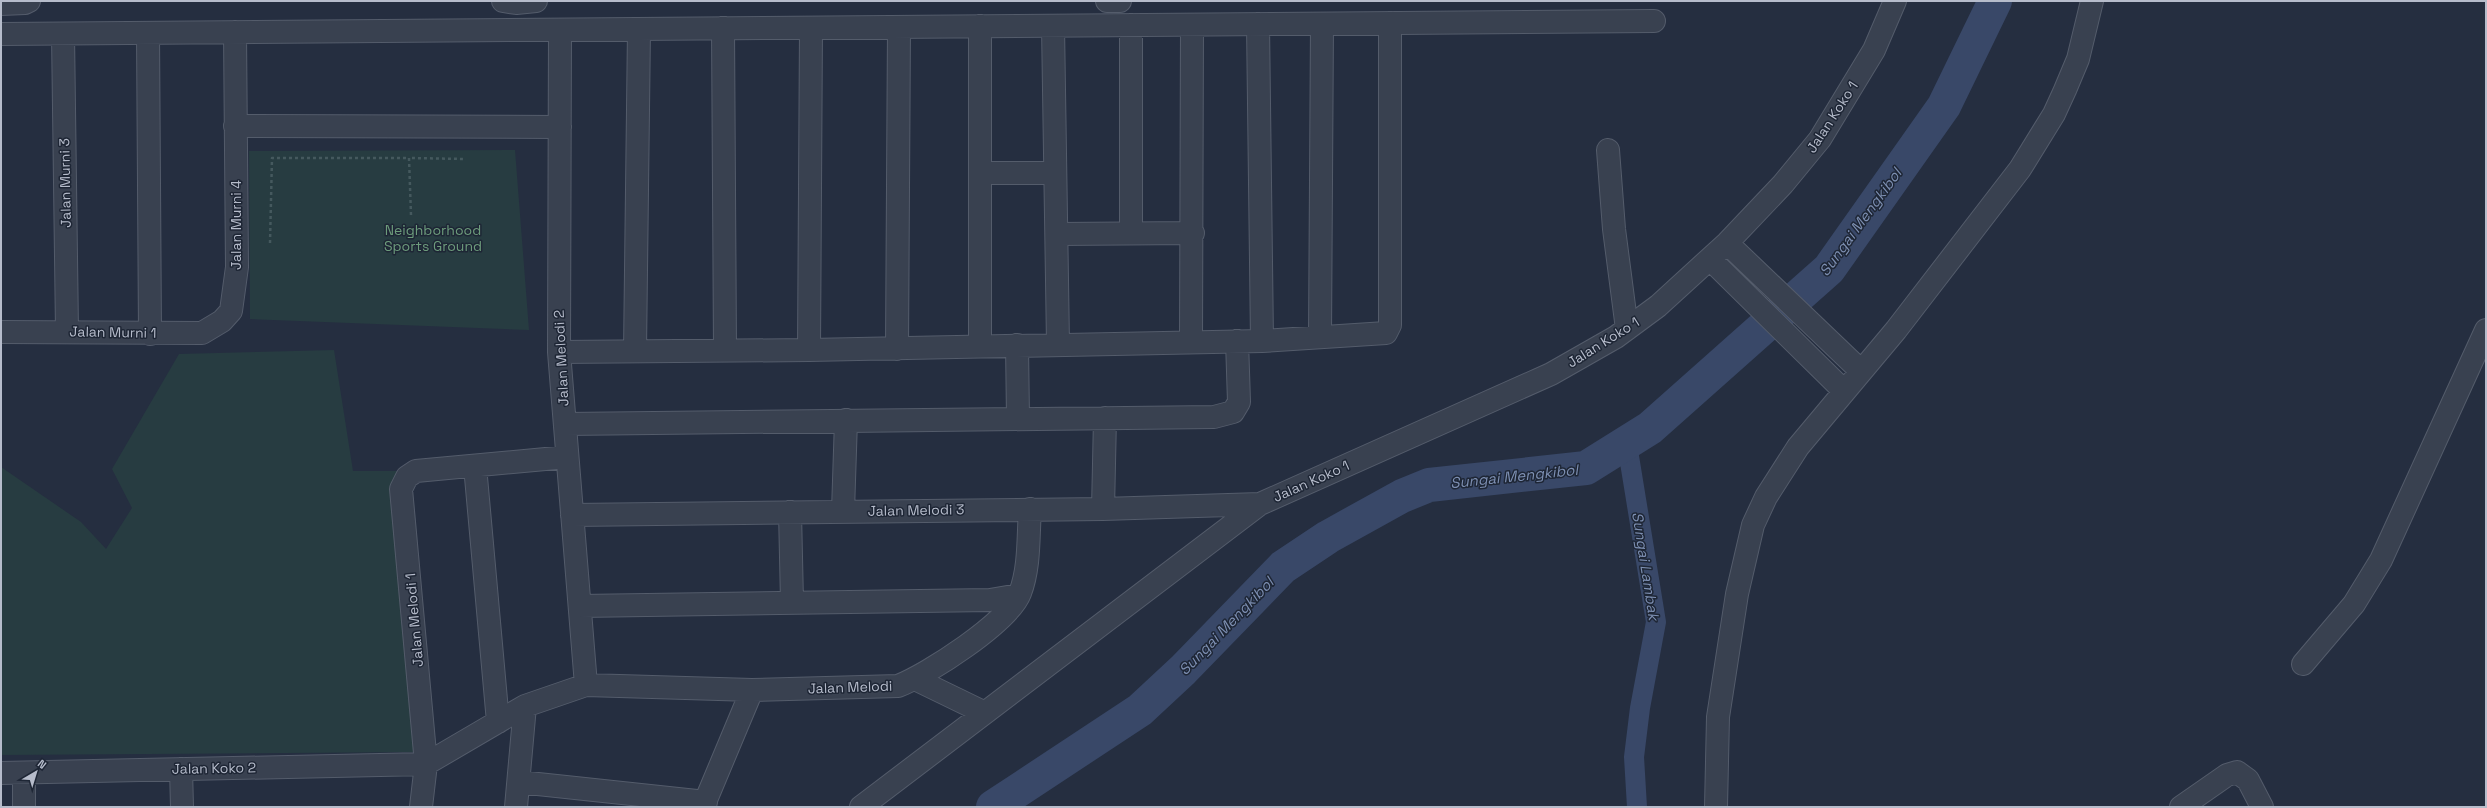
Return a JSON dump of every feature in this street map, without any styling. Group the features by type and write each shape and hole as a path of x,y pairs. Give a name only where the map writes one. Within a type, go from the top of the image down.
{"street":[{"path":"1,4 25,3 29,1"},
{"path":"503,1 516,3 536,1"},
{"path":"1106,1 1120,1"},
{"name":"Jalan Koko 1","path":"1260,504 1551,374 1627,329 1711,260 1784,184 1820,139 1862,70 1874,50 1895,1"},
{"path":"1716,807 1718,717 1737,594 1753,525 1766,497 1798,446 1896,330 2020,169 2054,114 2078,59 2092,1"},
{"path":"1,34 1654,21"},
{"path":"558,352 897,349 1058,344 1262,341 1380,335 1386,333 1390,325 1390,23"},
{"path":"1258,24 1262,341"},
{"path":"1320,337 1322,24"},
{"path":"1131,25 1131,233"},
{"path":"1191,342 1193,233 1192,25"},
{"path":"980,26 980,346"},
{"path":"1053,26 1058,344"},
{"path":"897,349 899,27"},
{"path":"723,28 725,350"},
{"path":"809,350 811,28"},
{"path":"635,351 639,29"},
{"name":"Jalan Melodi 2","path":"560,30 558,352 586,684"},
{"name":"Jalan Murni 4","path":"222,321 231,311 237,267 234,32"},
{"path":"148,33 150,334"},
{"name":"Jalan Murni 3","path":"63,34 67,331"},
{"path":"235,126 560,127"},
{"path":"1608,150 1614,229 1627,329"},
{"path":"980,173 1055,173"},
{"path":"1056,234 1193,233"},
{"path":"1727,243 1861,371"},
{"path":"1711,260 1844,390"},
{"name":"Jalan Murni 1","path":"1,332 67,331 150,334 202,333 222,321"},
{"path":"2303,664 2354,604 2381,560 2486,330"},
{"path":"565,424 1214,417 1233,412 1239,402 1237,341"},
{"path":"1017,345 1018,418"},
{"path":"1103,509 1105,418"},
{"path":"843,511 846,420"},
{"path":"498,722 475,466 567,457"},
{"name":"Jalan Melodi 1","path":"421,807 426,764 401,489 407,477 416,471 475,466"},
{"path":"861,807 983,712 1260,504"},
{"name":"Jalan Melodi 3","path":"572,515 1103,509 1260,504"},
{"name":"Jalan Melodi","path":"586,684 752,690 898,686 915,679 1000,619 1019,595 1025,579 1030,509"},
{"path":"790,512 792,602"},
{"path":"580,606 990,600 1019,595"},
{"path":"915,679 983,712"},
{"path":"426,764 525,706 586,684"},
{"path":"519,782 705,804 752,690"},
{"path":"516,807 525,706"},
{"name":"Jalan Koko 2","path":"1,773 426,764"},
{"path":"181,769 182,807"},
{"path":"2187,805 2227,775 2237,772 2248,780 2262,807"},
{"path":"24,773 24,807"}],"path":[{"path":"270,243 272,158 466,159"},
{"path":"409,158 411,215"}],"green space":[{"name":"Neighborhood Sports Ground","path":"515,150 529,330 250,319 249,151"},
{"path":"334,350 353,471 398,471 419,752 1,755 1,467 81,522 106,549 132,508 112,469 179,354"}],"waterway":[{"name":"Sungai Mengkibol","path":"993,807 1140,710 1183,670 1283,567 1328,537 1402,496 1429,485 1586,468 1650,428 1829,269 1944,106 1995,1"},
{"name":"Sungai Lambak","path":"1627,444 1656,622 1640,708 1634,757 1637,807"}]}
